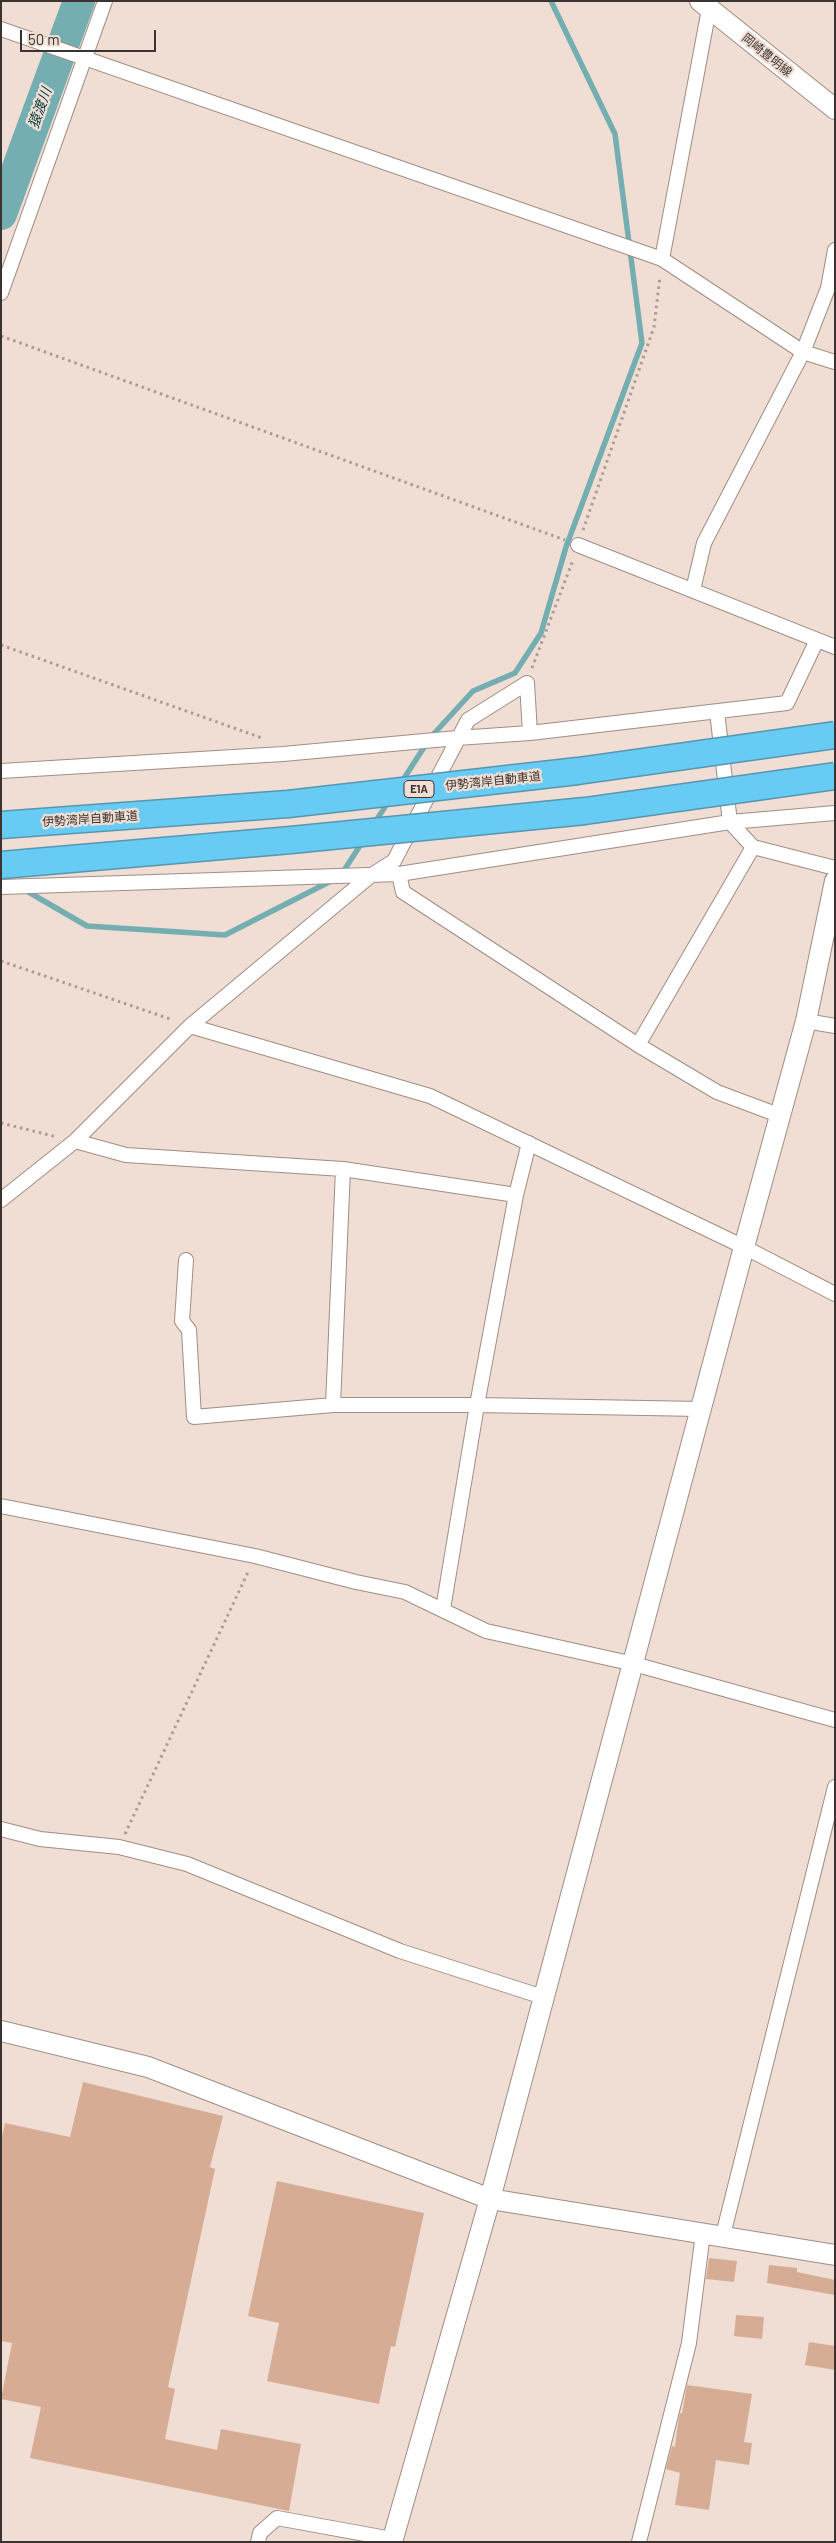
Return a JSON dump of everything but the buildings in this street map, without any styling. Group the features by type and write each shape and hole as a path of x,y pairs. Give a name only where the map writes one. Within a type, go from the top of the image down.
{"highway":[{"name":"伊勢湾岸自動車道","path":"1,825 297,803 578,771 835,735"},
{"path":"1,865 301,839 585,811 835,776"}],"street":[{"path":"1,293 81,56 105,1"},
{"path":"662,259 705,4"},
{"name":"岡崎豊明線","path":"705,4 835,109"},
{"path":"1,29 662,259 803,352 835,362"},
{"path":"693,590 704,543 803,352 828,288 835,250"},
{"path":"578,544 835,647"},
{"path":"1,772 283,754 530,733 787,703 817,640"},
{"path":"1,1200 75,1141 190,1026 370,876 394,861 468,720 527,683 530,733"},
{"path":"717,712 730,822 752,847 835,868"},
{"path":"1,887 399,874 730,822 835,813"},
{"path":"638,1045 752,847"},
{"path":"399,874 403,892 638,1045 717,1092 781,1116"},
{"path":"258,2542 260,2533 276,2518 392,2540 490,2199 744,1247 781,1116 806,1021 835,881"},
{"path":"806,1021 835,1026"},
{"path":"190,1026 430,1096 744,1247 835,1294"},
{"path":"75,1141 126,1156 343,1169 516,1195"},
{"path":"443,1609 477,1405 516,1195 529,1143"},
{"path":"333,1406 343,1169"},
{"path":"186,1260 182,1321 189,1330 194,1417 333,1406 477,1405 701,1408"},
{"path":"1,1506 255,1556 356,1582 405,1592 486,1631 634,1664 835,1720"},
{"path":"639,2542 689,2343 713,2234 835,1787"},
{"path":"1,1829 40,1839 119,1847 186,1864 400,1951 543,1997"},
{"path":"1,2031 148,2067 490,2199 835,2255"}],"path":[{"path":"527,683 654,327 662,259"},
{"path":"1,336 578,544"},
{"path":"1,645 286,747 283,754"},
{"path":"1,961 190,1026"},
{"path":"1,1123 75,1141"},
{"path":"119,1847 255,1556"}],"waterway":[{"name":"猿渡川","path":"1,214 79,1"},
{"path":"401,783 430,738 473,691 515,673 541,633 566,547 642,343 615,134 551,1"},
{"path":"373,825 389,801"},
{"path":"341,875 363,841"},
{"path":"25,890 87,926 225,935 331,881"}]}
